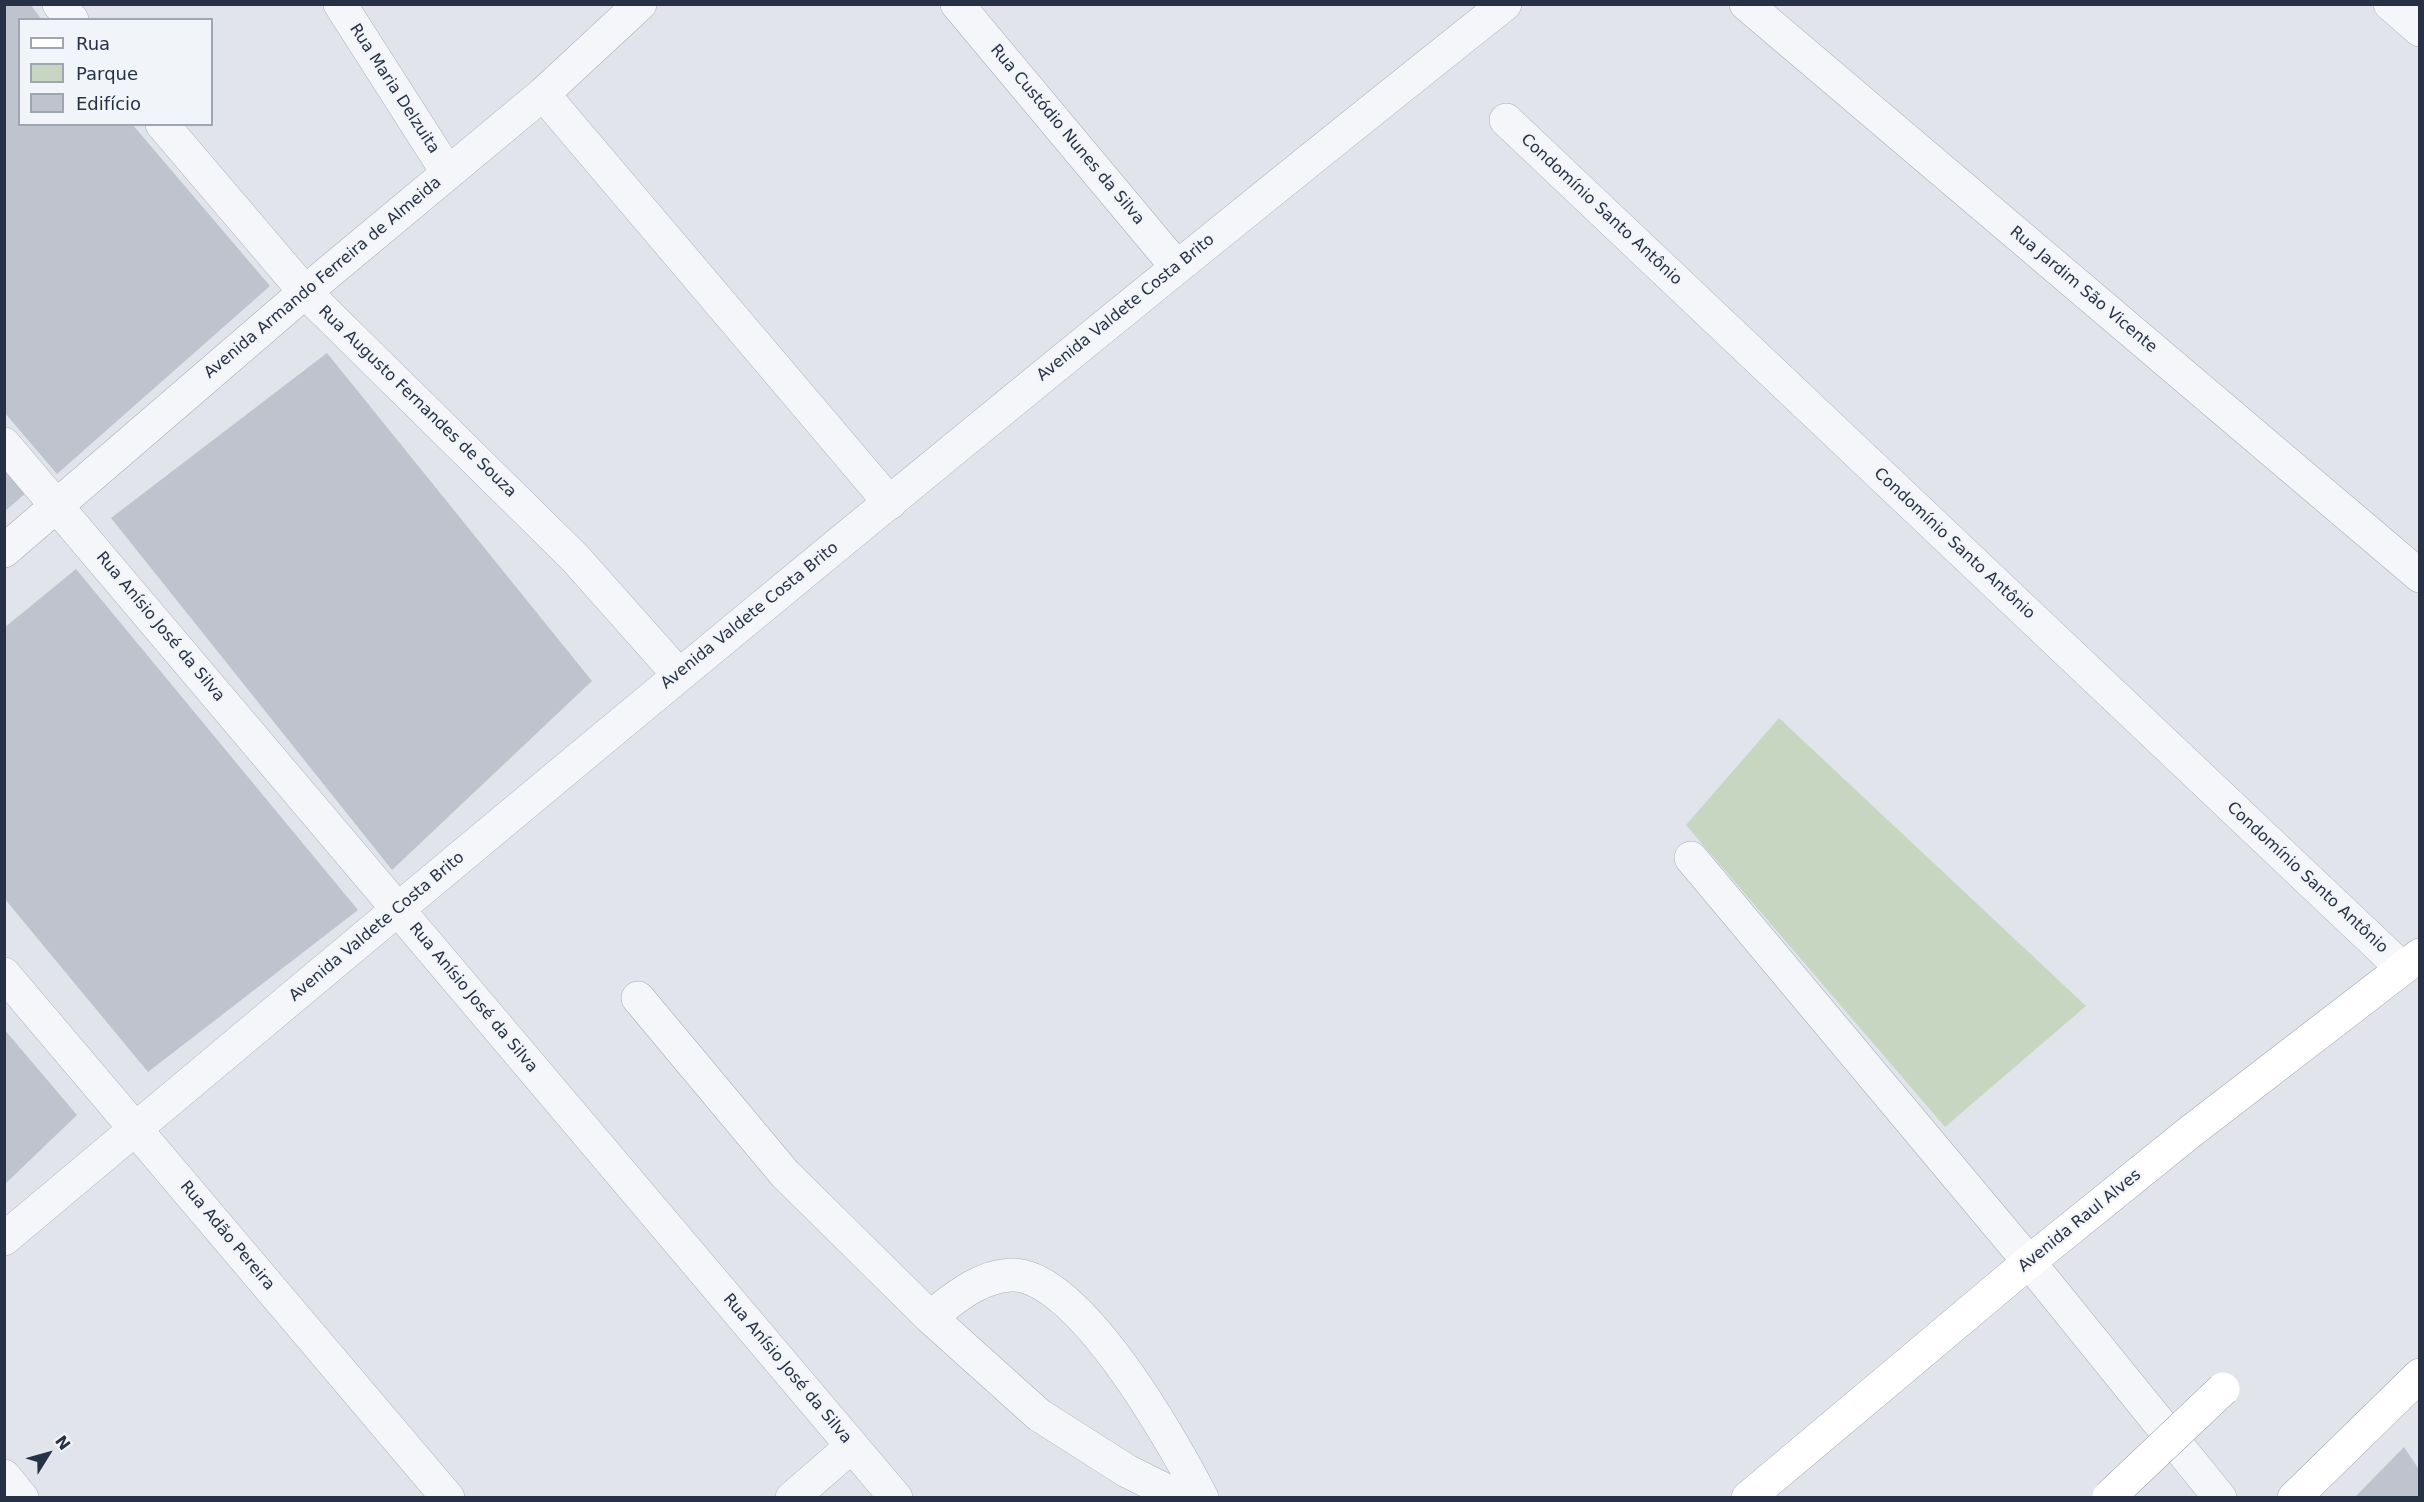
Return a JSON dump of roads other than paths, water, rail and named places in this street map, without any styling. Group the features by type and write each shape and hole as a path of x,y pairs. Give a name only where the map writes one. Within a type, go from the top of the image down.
{"main road":[{"name":"Avenida Raul Alves","path":"1748,1497 2029,1262 2411,962"},
{"path":"2294,1497 2420,1375"},
{"path":"2109,1497 2223,1389"}],"street":[{"path":"59,4 70,18"},
{"name":"Rua Maria Delzuita","path":"340,4 448,173"},
{"name":"Avenida Armando Ferreira de Almeida","path":"4,551 305,292 543,94 640,4"},
{"name":"Rua Custódio Nunes da Silva","path":"957,4 1176,266"},
{"name":"Avenida Valdete Costa Brito","path":"4,1239 678,674 890,503 1176,266 1505,4"},
{"name":"Rua Jardim São Vicente","path":"1746,4 2420,576"},
{"path":"2390,4 2420,30"},
{"path":"543,94 890,503"},
{"name":"Condomínio Santo Antônio","path":"1506,120 2411,962"},
{"name":"Rua Augusto Fernandes de Souza","path":"164,126 305,292 575,558 678,674"},
{"name":"Rua Anísio José da Silva","path":"4,444 896,1497"},
{"path":"1691,858 2029,1262 2220,1497"},
{"name":"Rua Adão Pereira","path":"4,974 448,1497"},
{"path":"638,998 785,1174 930,1317 1039,1414 1127,1471 1181,1497"},
{"path":"930,1317 961,1293 986,1280 1012,1275 1042,1283 1072,1309 1127,1369 1203,1497"},
{"path":"792,1497 852,1446"},
{"path":"4,1476 22,1497"}]}
